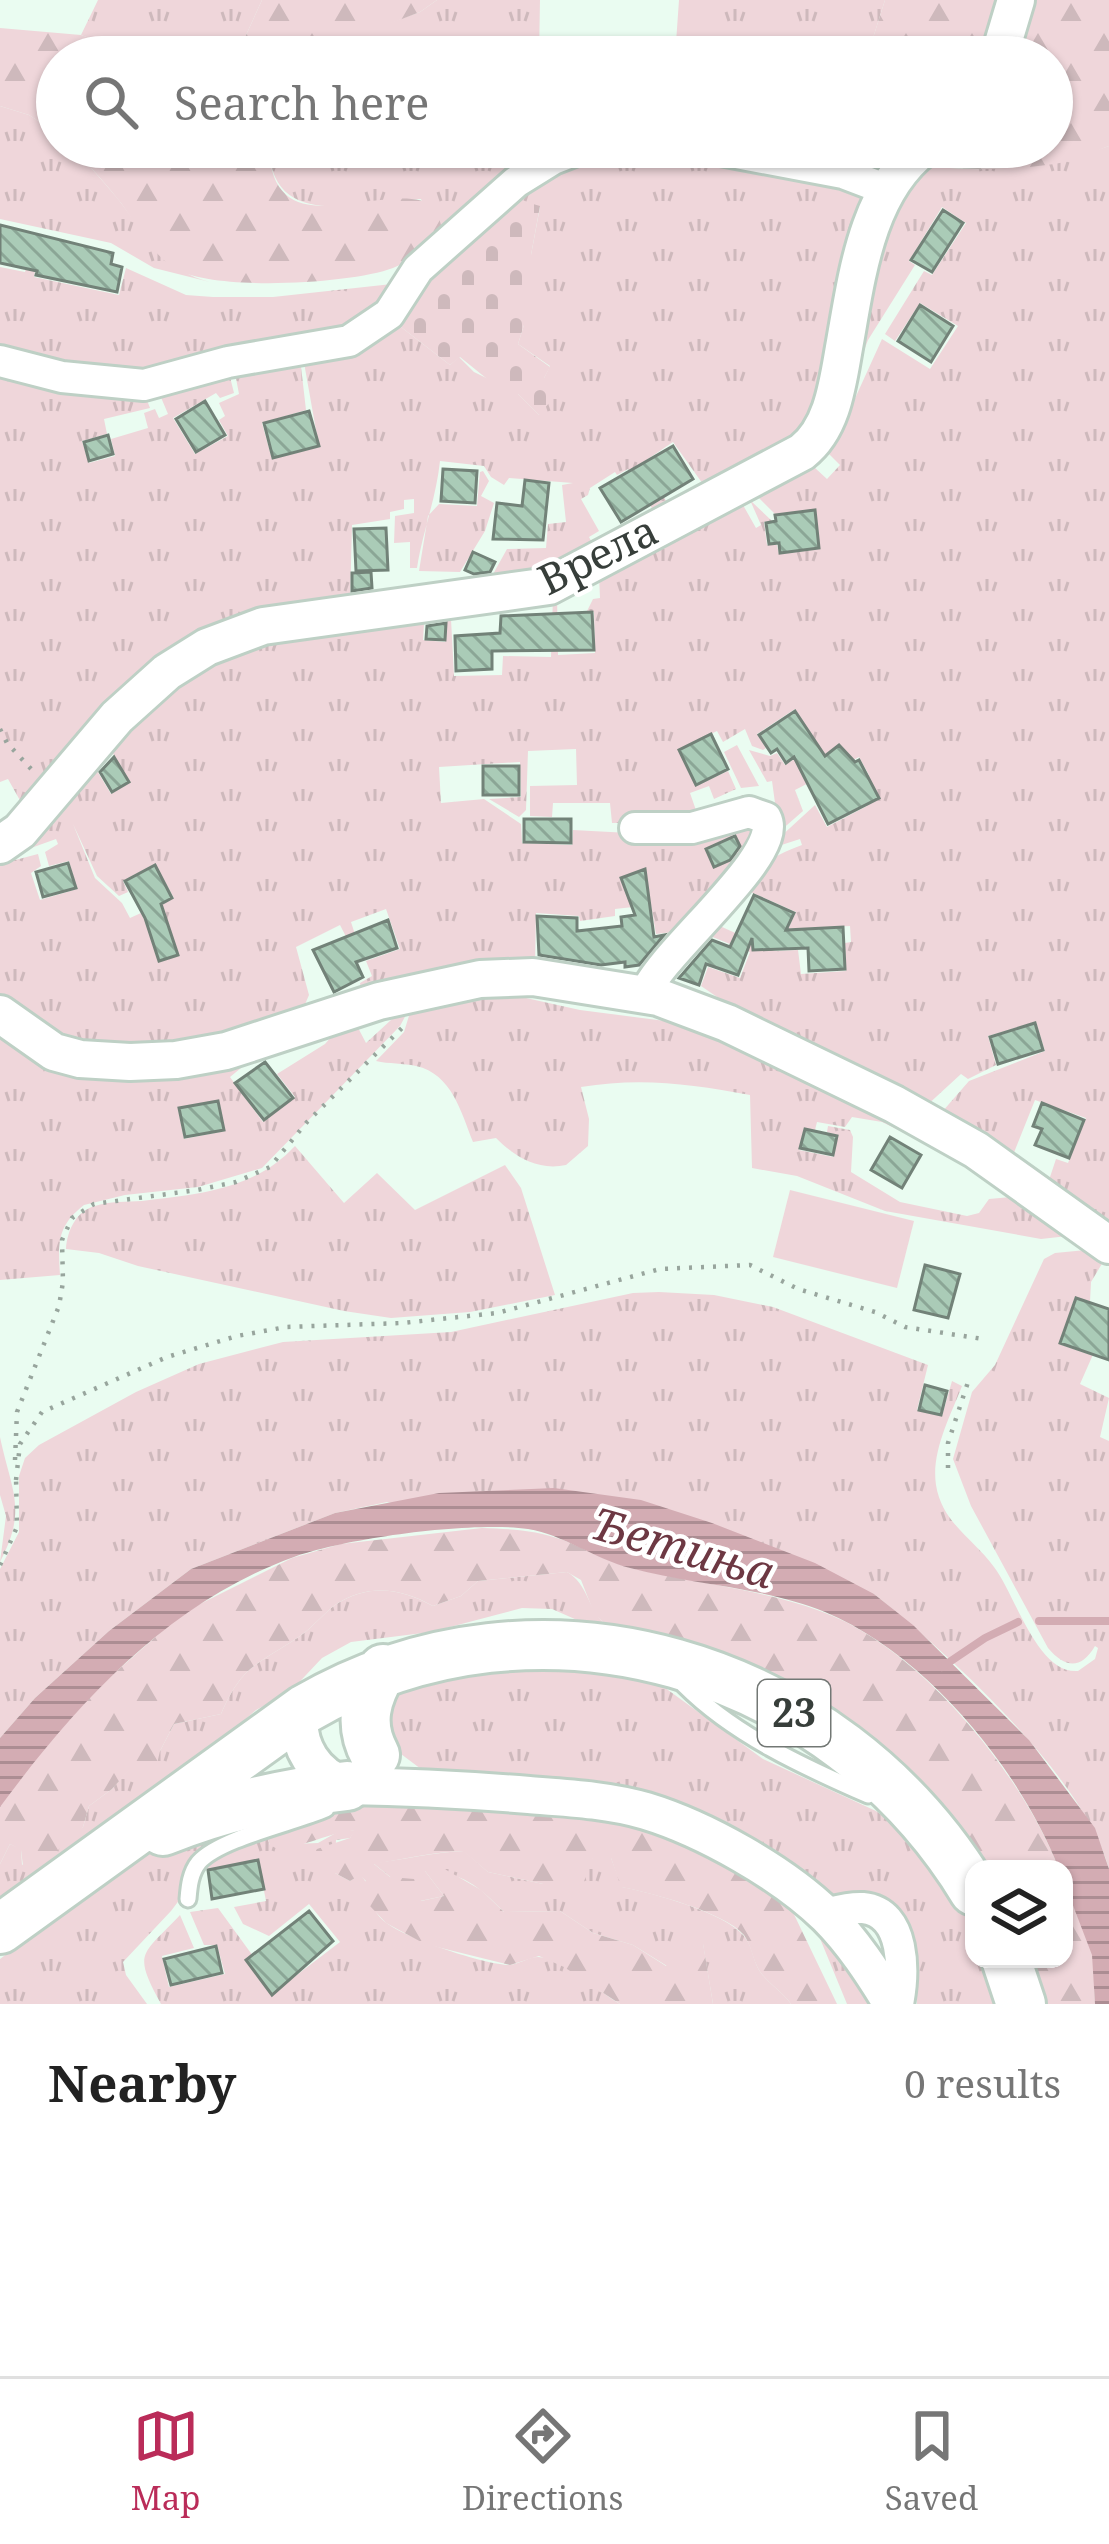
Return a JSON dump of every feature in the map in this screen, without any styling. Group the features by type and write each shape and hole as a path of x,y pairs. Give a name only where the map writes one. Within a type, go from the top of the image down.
{"main road":[{"name":"23","path":"0,1929 302,1711 383,1669 509,1646 610,1648 664,1659 768,1697 853,1752 915,1808 965,1878"},
{"path":"108,1851 220,1810 361,1770 367,1700 383,1669"},
{"path":"1009,1968 1021,2004"}],"street":[{"path":"1005,36 1016,0"},
{"path":"0,361 62,377 144,385 228,362 349,341 389,314 418,269 516,182 543,168"},
{"path":"821,168 885,189 905,168"},
{"name":"Врела","path":"0,845 20,831 117,717 167,672 236,633 310,618 549,586 802,452 828,416 867,241 885,189"},
{"path":"634,828 692,828 749,812 762,815 771,827 769,838 734,887 663,963 645,994"},
{"path":"0,1014 54,1052 130,1062 226,1051 407,993 504,977 645,994 727,1023 894,1104 976,1150 1109,1245"},
{"path":"302,1711 302,1743 314,1764 334,1782 361,1770 395,1772 434,1788 600,1801 648,1811 710,1837 825,1914 895,2004"}],"lane":[{"path":"188,1899 200,1861 238,1840 322,1811 340,1800 361,1770"}],"path":[{"path":"0,729 14,752 56,790"},
{"path":"0,1565 17,1527 17,1412 59,1306 62,1240 72,1218 94,1204 217,1186 270,1167 307,1122 399,1034 410,1015 407,993"},
{"path":"16,1480 20,1444 42,1412 167,1358 237,1336 286,1328 497,1313 660,1269 750,1264 797,1289 875,1312 904,1327 983,1339"},
{"path":"948,1468 948,1443 968,1382"}],"green space":[{"path":"98,0 262,0 246,36 81,35"},
{"path":"262,0 437,0 368,36 246,36"},
{"path":"437,0 540,0 539,36 367,36"},
{"path":"679,0 885,0 874,36 676,36"},
{"path":"885,0 1109,0 1109,146 1073,160 1073,36 874,36"},
{"path":"0,28 84,36 36,36 36,120 0,106"},
{"path":"0,106 36,120 36,168 91,168 167,260 210,282 154,268 111,243 0,219"},
{"path":"1109,146 1109,1231 1047,1186 1056,1159 1068,1163 1086,1118 1035,1100 1011,1160 942,1112 969,1081 1045,1051 1036,1022 988,1036 996,1065 968,1079 961,1074 924,1108 748,1018 701,986 708,967 740,978 750,952 700,932 711,922 775,951 798,950 801,974 846,971 850,926 788,929 796,912 739,887 768,862 802,845 800,839 766,850 815,805 827,827 867,806 856,783 869,775 859,757 795,790 803,811 779,832 772,781 767,782 749,750 770,756 777,753 785,765 818,744 795,709 757,734 763,750 752,746 745,729 723,742 717,731 678,750 696,786 728,771 736,789 714,799 709,786 690,793 698,816 743,795 759,797 687,822 612,823 610,803 553,803 552,817 530,816 530,786 577,785 576,749 528,751 526,810 519,817 489,799 521,797 520,762 439,767 441,803 484,799 521,824 522,843 572,845 573,830 629,833 763,824 682,931 656,934 651,905 615,909 615,916 580,921 579,916 536,913 535,965 361,989 360,983 372,976 366,961 400,949 386,909 351,922 362,956 357,958 340,925 296,947 309,995 303,1009 176,1049 59,1041 0,999 0,864 38,854 41,866 31,873 40,900 77,889 69,861 49,866 45,852 58,844 56,839 6,857 96,769 111,794 129,783 110,748 160,694 236,646 394,621 424,624 423,640 445,642 447,619 451,619 454,676 502,675 503,656 551,657 553,597 557,595 558,655 595,653 594,612 587,611 593,599 600,598 599,575 736,501 756,528 761,525 750,500 772,521 764,522 767,545 777,545 779,554 820,549 815,510 775,514 757,496 814,467 827,479 840,465 824,449 847,416 882,339 930,369 958,326 920,303 895,341 885,334 924,271 932,275 966,223 942,207 909,261 915,265 868,340 855,374 878,246 920,168 1073,168 1073,156","holes":["73,824 97,876 119,896 128,892 123,881 155,864 174,898 130,918 122,903 95,878"]},
{"path":"90,168 273,168 275,180 290,198 312,205 417,200 436,208 441,225 426,244 393,268 346,278 248,283 192,276 174,268 144,238"},
{"path":"273,168 525,168 434,236 421,199 325,206 286,192"},
{"path":"562,168 758,168 866,193 810,426 705,487 673,442 642,463 670,507 656,515 628,469 615,472 581,499 599,531 589,537 596,550 579,561 487,585 507,549 546,548 548,524 566,522 562,485 573,483 509,478 504,485 484,466 440,461 417,568 410,568 410,542 394,543 395,516 414,513 414,499 404,500 404,509 390,512 390,519 352,525 350,602 263,614 15,812 22,804 8,779 0,782 0,367 143,390 150,408 104,419 107,434 82,441 89,463 115,456 111,439 148,428 144,413 155,409 159,418 168,414 160,395 228,369 234,393 220,398 216,393 173,418 195,454 228,436 219,420 225,416 219,403 239,394 234,368 300,358 306,410 262,423 272,459 319,447 303,357 392,320 450,365 459,357 474,372 517,393 539,415 550,366 518,344 524,325 531,325 531,255 540,207 509,197"},
{"path":"509,197 540,206 531,255 532,325 524,325 518,344 550,367 544,378 560,390 539,415 518,394 512,399 460,357 450,365 392,320 417,285"},
{"path":"29,256 37,258 34,277 119,295 126,268 186,295 213,297 273,297 392,284 382,305 346,330 132,376 0,355 0,267 25,272"},
{"path":"483,471 489,481 481,496 494,503 485,531 460,572 419,571 428,516 439,504 477,506"},
{"path":"737,745 759,786 741,788 724,752"},
{"path":"494,991 580,1010 704,1026 883,1111 962,1161 882,1122 852,1117 845,1127 817,1122 815,1130 804,1128 799,1150 833,1157 838,1136 827,1132 828,1126 850,1130 851,1172 900,1202 967,1216 979,1213 989,1199 1011,1197 1068,1236 1041,1239 885,1211 797,1176 752,1168 750,1095 707,1088 645,1082 581,1087 589,1119 588,1146 566,1165 528,1161 496,1138 473,1142 454,1096 438,1077 416,1066 376,1061 404,1032 412,1006"},
{"path":"404,1008 407,1013 400,1026 262,1168 198,1187 84,1205 61,1236 60,1275 0,1280 0,1029 15,1043 252,1059 230,1077 263,1122 295,1097 277,1074 325,1044 339,1028 355,1022 366,1043","holes":["219,1100 225,1131 184,1139 178,1108"]},
{"path":"295,1146 344,1203 377,1173 415,1210 505,1165 521,1188 555,1295 470,1312 391,1318 66,1249 74,1223 88,1209 225,1187 262,1172"},
{"path":"790,1190 914,1221 897,1288 773,1257"},
{"path":"1086,1250 1103,1262 1091,1282 1090,1302 1075,1297 1059,1344 1091,1355 1099,1341 1080,1384 1109,1398 1100,1437 1109,1441 1109,1869 1095,1833 1043,1757 974,1683 874,1594 387,1502 335,1513 191,1569 109,1631 35,1698 0,1738 0,1569 19,1532 19,1476 25,1458 39,1445 199,1364 283,1342 451,1332 633,1293 714,1295 773,1307 928,1365 917,1410 942,1416 952,1381 962,1386 936,1460 939,1498 951,1520 994,1567 1039,1647 1063,1668 1078,1671 1095,1659 1098,1648 1073,1664 1048,1648 971,1506 953,1459 972,1392 995,1365 1044,1259"},
{"path":"0,1437 15,1513 0,1562 6,1516 0,1495"},
{"path":"482,1528 523,1531 553,1537 622,1565 820,1611 894,1653 963,1718 1020,1794 1055,1860 974,1860 913,1778 863,1732 711,1654 654,1633 604,1623 594,1613 581,1580 567,1572 478,1581 461,1596 433,1606 384,1591 347,1598 253,1667 237,1684 221,1714 174,1724 156,1768 130,1769 89,1806 83,1827 57,1851 23,1866 21,1850 10,1844 0,1864 0,1806 44,1747 102,1684 184,1612 292,1558 341,1544"},
{"path":"567,1572 604,1623 577,1620 552,1609 522,1608 431,1632 351,1642 322,1658 290,1692 256,1710 200,1759 137,1798 109,1824 0,1902 0,1864 10,1844 21,1849 22,1865 83,1827 89,1806 130,1768 160,1751 174,1724 221,1714 245,1675 347,1598 384,1590 433,1606 461,1596 478,1581"},
{"path":"544,1665 657,1682 763,1759 876,1811 910,1836 960,1896 965,1905 965,1968 993,1968 1005,2004 917,2004 908,1939 837,1899 421,1769 393,1748 385,1708 415,1686 458,1674"},
{"path":"364,1801 598,1814 704,1849 789,1904 837,2004 791,2004 762,1975 744,1935 687,1905 621,1887 611,1858 593,1858 583,1884 543,1884 488,1872 463,1851 374,1864 390,1877 414,1879 421,1901 444,1896 425,1871 429,1860 481,1890 504,1912 560,1911 593,1933 633,1945 666,1966 682,1946 703,1943 713,2004 620,2004 539,1956 510,1965 425,1944 386,1923 370,1906 353,1902 347,1887 366,1881 360,1875 350,1881 335,1873 319,1874 307,1866 317,1849 350,1838 354,1831 281,1851 270,1845 267,1837"},
{"path":"281,1805 223,1842 171,1911 123,1962 126,1975 147,2004 0,2004 0,1959 117,1871 194,1831"},
{"path":"343,1829 355,1831 350,1838 336,1840 335,1873 350,1881 360,1874 375,1911 385,1922 483,1961 510,1965 548,1958 620,2004 161,2004 146,1974 145,1955 180,1915 194,1948 162,1956 169,1987 225,1974 217,1945 204,1945 190,1912 218,1908 253,1956 247,1961 272,1994 340,1942 309,1904 269,1936 243,1924 234,1907 266,1901 258,1860 206,1870 215,1859 267,1837 270,1845 318,1843"},
{"path":"464,1851 488,1872 543,1884 593,1858 611,1858 622,1887 687,1905 734,1927 747,1940 762,1975 791,2004 713,2004 703,1944 667,1966 633,1945 593,1933 560,1911 504,1912 477,1888 450,1874 425,1871 444,1896 420,1901 373,1863"},
{"path":"1073,1905 1093,1955 1095,2004 1046,2004 1035,1968 1073,1968"},
{"path":"814,1924 876,2004 847,2004"}],"water":[{"name":"Ђетиња","path":"554,1488 641,1500 815,1563 874,1594 913,1625 1029,1740 1095,1828 1109,1869 1109,2004 1095,2004 1092,1955 1073,1905 1073,1860 1055,1860 994,1755 933,1685 899,1656 862,1631 802,1604 630,1568 528,1529 475,1527 376,1538 317,1550 249,1576 166,1628 129,1660 61,1730 0,1807 0,1738 35,1698 109,1631 191,1569 335,1513 439,1493"}],"building":[{"path":"943,210 963,223 932,272 911,260"},
{"path":"0,225 113,253 111,264 122,267 117,292 0,263"},
{"path":"920,305 953,326 931,362 898,341"},
{"path":"205,401 225,435 196,452 176,419"},
{"path":"309,411 319,446 273,458 264,423"},
{"path":"108,435 113,454 89,461 84,442"},
{"path":"673,446 693,479 621,522 600,488"},
{"path":"443,469 477,471 475,503 441,501"},
{"path":"525,480 549,483 543,540 493,539 497,503 522,506"},
{"path":"815,510 819,548 780,553 779,543 769,544 766,523 776,521 775,515"},
{"path":"386,528 388,570 356,571 354,529"},
{"path":"473,552 495,562 490,572 465,570"},
{"path":"371,572 372,588 352,591 352,573"},
{"path":"592,612 594,650 492,651 492,669 456,671 455,636 500,633 501,616"},
{"path":"446,623 445,640 426,639 427,626"},
{"path":"795,711 825,756 839,745 855,762 859,760 879,798 828,824 794,757 786,763 777,749 771,753 759,735"},
{"path":"711,734 728,769 696,785 679,750"},
{"path":"114,757 129,782 112,792 100,772"},
{"path":"483,766 519,766 519,795 483,795"},
{"path":"524,819 571,819 571,843 524,842"},
{"path":"735,836 740,846 730,860 714,867 706,849"},
{"path":"68,863 76,888 43,897 36,872"},
{"path":"155,865 172,898 161,904 178,955 159,961 145,918 125,881"},
{"path":"645,869 654,937 664,935 639,965 601,965 539,955 537,916 577,918 577,931 622,926 621,917 635,915 621,878"},
{"path":"754,895 794,913 786,930 843,927 845,969 809,971 808,948 753,950 752,938 738,975 706,964 699,985 679,978 712,940 730,947"},
{"path":"388,920 397,948 356,962 363,977 334,992 313,950"},
{"path":"1035,1023 1043,1050 998,1064 990,1037"},
{"path":"265,1062 293,1098 264,1120 235,1083"},
{"path":"218,1101 224,1130 185,1137 179,1108"},
{"path":"1042,1103 1084,1120 1069,1158 1035,1145 1042,1129 1033,1126"},
{"path":"805,1129 837,1136 833,1155 800,1148"},
{"path":"890,1137 921,1155 902,1188 871,1170"},
{"path":"925,1265 960,1274 948,1318 914,1310"},
{"path":"1076,1298 1109,1309 1109,1360 1060,1343"},
{"path":"925,1385 947,1391 941,1415 919,1410"},
{"path":"258,1860 264,1889 212,1899 208,1870"},
{"path":"309,1911 333,1941 272,1995 246,1960"},
{"path":"216,1946 222,1973 171,1985 164,1959"}],"waterway":[{"path":"1039,1621 1109,1621"},
{"path":"942,1667 1018,1622"}]}
